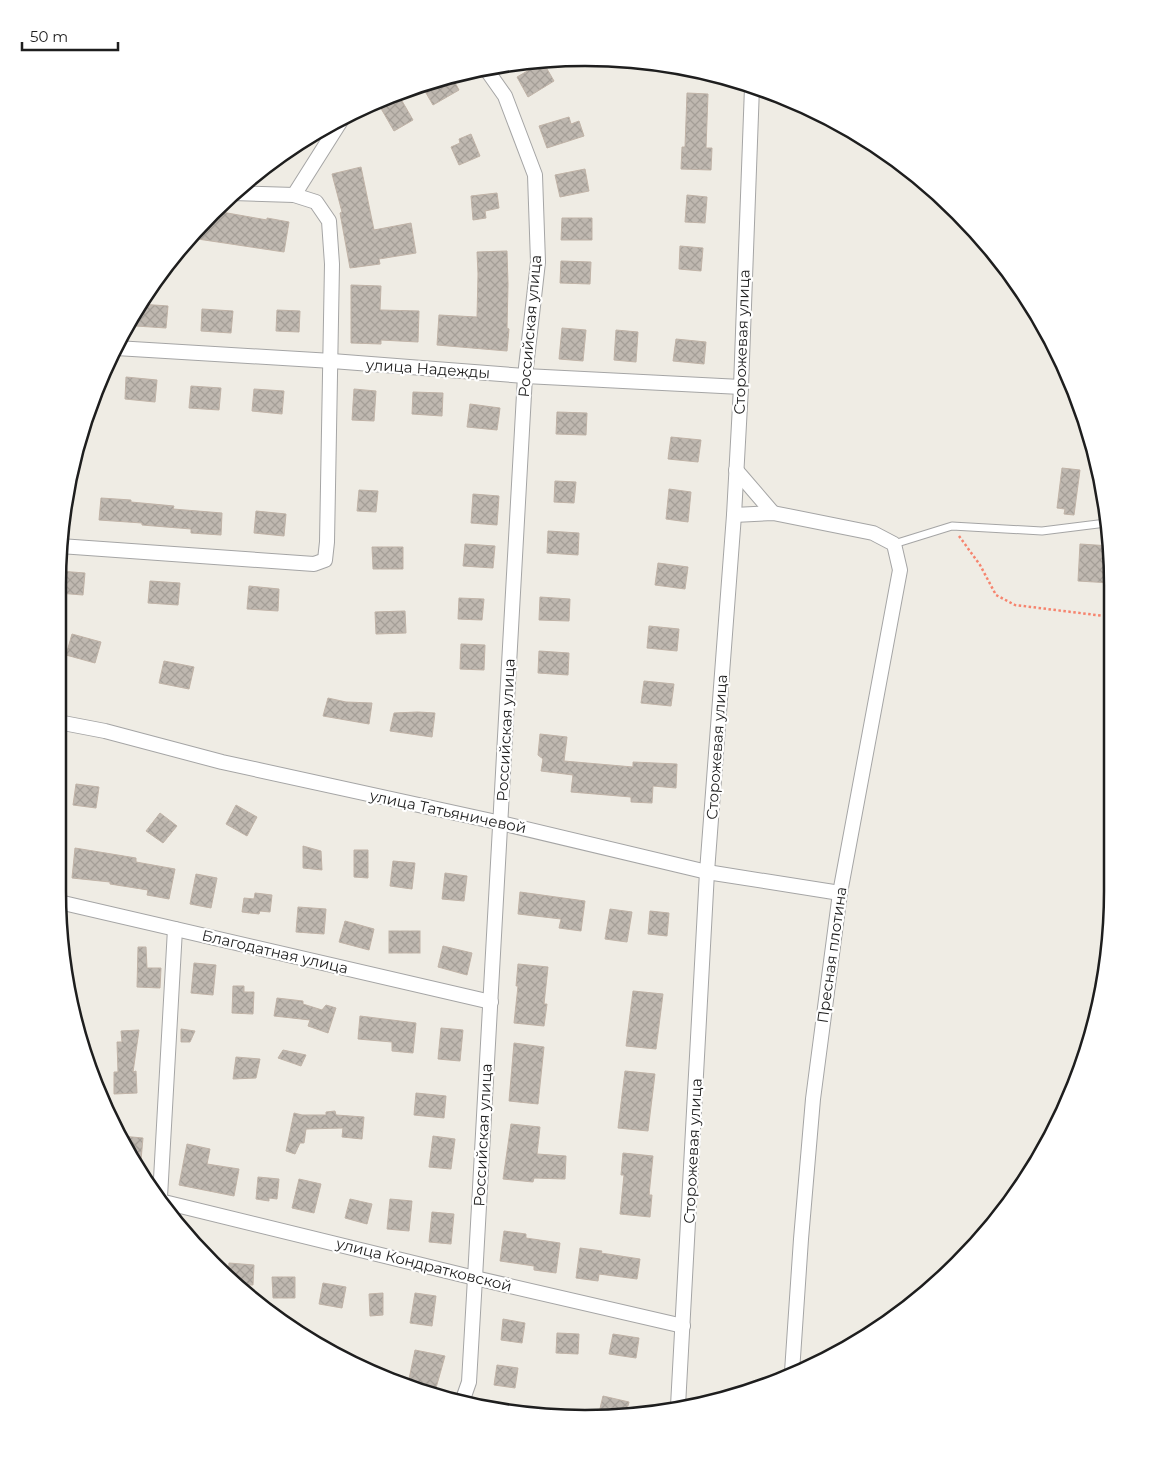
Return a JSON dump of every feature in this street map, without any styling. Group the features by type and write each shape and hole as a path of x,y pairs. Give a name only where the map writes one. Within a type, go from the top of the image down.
{"street":[{"name":"Российская улица","path":"464,1395 469,1382 525,376 538,262 535,174 505,96 490,75"},
{"name":"Сторожевая улица","path":"678,1401 707,872 734,515 741,387 752,94"},
{"path":"294,195 334,132"},
{"path":"68,547 314,564 325,560 332,361 332,264 329,222 316,202 294,195 245,193"},
{"name":"улица Надежды","path":"124,348 332,361 525,376 741,387"},
{"path":"736,470 773,513"},
{"path":"734,515 773,513 873,533 894,544"},
{"name":"Пресная плотина","path":"792,1366 813,1098 840,893 900,570 894,544"},
{"name":"улица Татьяничевой","path":"66,724 105,731 222,762 501,823 707,872 840,893"},
{"name":"Благодатная улица","path":"66,904 491,1002"},
{"path":"160,1189 175,929"},
{"name":"улица Кондратковской","path":"171,1204 475,1278 683,1326"}],"lane":[{"path":"894,544 952,526 1042,531 1100,524"}],"path":[{"path":"952,526 980,565 996,595 1015,606 1104,616"}],"building":[{"path":"546,68 554,81 528,97 517,77 530,69"},
{"path":"455,83 459,90 433,105 425,92"},
{"path":"687,93 708,94 706,148 712,148 711,170 681,169 682,147 685,147"},
{"path":"402,100 413,120 394,131 381,108"},
{"path":"569,117 571,124 579,121 584,136 547,148 539,126"},
{"path":"471,134 480,156 459,165 451,147 460,143 459,139"},
{"path":"361,167 374,230 411,223 416,253 379,259 380,264 350,268 340,213 342,212 332,174"},
{"path":"585,169 589,191 560,197 555,175"},
{"path":"497,193 499,208 485,211 486,218 473,220 471,196"},
{"path":"687,195 707,197 705,223 685,222"},
{"path":"224,212 267,220 267,218 289,222 284,252 199,239"},
{"path":"562,218 592,218 592,240 561,240"},
{"path":"680,246 703,248 701,271 679,269"},
{"path":"507,251 507,328 509,329 507,351 437,345 439,315 477,317 477,252"},
{"path":"561,261 591,262 590,284 560,283"},
{"path":"351,285 381,286 380,310 419,311 418,342 381,340 381,344 351,343"},
{"path":"149,305 168,306 166,328 136,326"},
{"path":"202,309 233,311 231,333 201,331"},
{"path":"277,310 300,311 299,332 276,331"},
{"path":"562,328 586,330 583,361 559,359"},
{"path":"616,330 638,332 636,362 614,360"},
{"path":"676,339 706,342 704,364 673,361"},
{"path":"126,377 157,380 155,402 125,399"},
{"path":"191,386 221,388 219,410 189,408"},
{"path":"254,389 284,391 282,414 252,411"},
{"path":"354,389 376,391 374,421 352,420"},
{"path":"413,392 443,393 442,416 412,414"},
{"path":"470,404 500,408 497,430 467,427"},
{"path":"557,412 587,413 586,435 556,434"},
{"path":"671,437 701,440 698,462 668,459"},
{"path":"1062,468 1080,470 1074,515 1064,514 1065,509 1057,508"},
{"path":"555,481 576,482 574,503 554,502"},
{"path":"669,489 691,492 688,522 666,519"},
{"path":"359,490 378,491 376,512 357,511"},
{"path":"473,494 499,496 497,525 471,523"},
{"path":"101,498 174,506 173,509 222,513 221,535 191,533 191,529 99,520"},
{"path":"256,511 286,514 284,536 254,533"},
{"path":"548,531 579,533 578,555 547,553"},
{"path":"465,544 495,546 493,568 463,566"},
{"path":"1080,544 1102,545 1104,583 1078,581"},
{"path":"372,547 403,547 403,569 373,569"},
{"path":"658,563 688,567 685,589 655,585"},
{"path":"66,572 85,573 83,595 66,594"},
{"path":"150,581 180,583 178,605 148,603"},
{"path":"249,586 279,589 278,611 247,609"},
{"path":"540,597 570,599 569,621 539,620"},
{"path":"459,598 484,599 482,620 458,619"},
{"path":"405,611 406,633 376,634 375,612"},
{"path":"649,626 679,629 677,651 647,648"},
{"path":"72,634 101,642 95,663 66,655"},
{"path":"461,644 485,645 484,670 460,669"},
{"path":"539,651 569,653 568,675 538,673"},
{"path":"164,661 194,667 189,689 159,683"},
{"path":"644,681 674,684 671,706 641,703"},
{"path":"328,698 346,702 372,703 369,724 323,716"},
{"path":"394,713 435,713 432,737 390,731"},
{"path":"540,734 567,737 564,761 633,767 633,762 677,764 676,788 653,786 652,803 631,802 631,797 571,792 573,775 541,771 543,759 538,755"},
{"path":"76,784 99,787 96,808 73,805"},
{"path":"236,805 257,817 247,836 226,824"},
{"path":"160,813 177,826 163,843 146,831"},
{"path":"303,846 321,851 322,870 303,868"},
{"path":"75,848 136,858 136,862 175,869 169,899 147,895 148,890 110,884 110,882 72,878"},
{"path":"354,850 368,850 368,878 354,877"},
{"path":"393,861 415,863 412,889 390,886"},
{"path":"445,873 467,876 464,901 442,899"},
{"path":"196,874 217,878 211,908 190,904"},
{"path":"520,892 585,901 581,931 559,928 561,919 518,914"},
{"path":"255,893 272,895 270,912 260,911 259,914 242,912 244,898 254,899"},
{"path":"298,907 326,909 324,934 296,932"},
{"path":"610,909 632,912 627,942 605,939"},
{"path":"650,911 669,913 667,936 648,934"},
{"path":"345,921 374,929 369,950 339,942"},
{"path":"389,931 420,931 420,953 389,953"},
{"path":"443,946 472,953 467,975 438,967"},
{"path":"138,947 146,947 147,968 161,968 160,988 137,987"},
{"path":"194,963 216,965 213,995 191,993"},
{"path":"518,964 548,967 544,1004 547,1004 544,1026 514,1023"},
{"path":"233,986 244,986 244,992 254,992 253,1014 232,1013"},
{"path":"633,991 663,994 656,1049 626,1046"},
{"path":"277,998 303,1001 303,1004 322,1010 326,1005 336,1008 328,1033 308,1026 310,1020 274,1016"},
{"path":"360,1016 416,1023 413,1053 392,1051 392,1042 358,1039"},
{"path":"441,1028 463,1030 460,1061 438,1059"},
{"path":"181,1029 195,1031 190,1042 181,1042"},
{"path":"139,1030 133,1072 136,1071 137,1093 114,1094 114,1072 118,1072 117,1042 122,1042 121,1031"},
{"path":"514,1043 544,1047 538,1104 509,1101"},
{"path":"283,1050 306,1055 301,1066 278,1058"},
{"path":"236,1057 260,1059 256,1078 233,1079"},
{"path":"625,1071 655,1074 648,1131 618,1128"},
{"path":"416,1093 446,1096 444,1118 414,1115"},
{"path":"335,1111 336,1115 364,1117 362,1139 342,1137 343,1128 306,1129 304,1143 300,1143 295,1154 286,1151 294,1113 326,1115 326,1112"},
{"path":"511,1124 540,1127 537,1154 566,1156 565,1179 534,1178 533,1182 503,1179"},
{"path":"433,1136 455,1139 451,1169 429,1167"},
{"path":"129,1137 143,1138 141,1158"},
{"path":"187,1144 210,1149 207,1164 239,1169 234,1196 179,1185"},
{"path":"623,1153 653,1156 649,1195 652,1195 650,1217 620,1214 624,1175 621,1175"},
{"path":"258,1177 279,1179 277,1199 269,1198 269,1201 256,1199"},
{"path":"299,1179 321,1184 314,1213 292,1208"},
{"path":"350,1199 372,1204 367,1224 345,1218"},
{"path":"390,1199 412,1201 409,1231 387,1229"},
{"path":"432,1212 454,1214 451,1244 429,1242"},
{"path":"504,1231 526,1234 526,1238 560,1243 556,1273 534,1270 534,1266 500,1261"},
{"path":"580,1248 640,1259 637,1279 599,1274 598,1281 576,1278"},
{"path":"229,1263 254,1265 253,1285 248,1285 229,1268"},
{"path":"272,1277 295,1277 295,1298 273,1298"},
{"path":"323,1283 346,1287 342,1308 319,1304"},
{"path":"383,1293 383,1315 370,1316 369,1294"},
{"path":"415,1293 436,1296 432,1326 410,1323"},
{"path":"503,1319 525,1323 522,1343 501,1340"},
{"path":"557,1333 579,1334 578,1354 556,1353"},
{"path":"613,1334 639,1338 636,1358 609,1354"},
{"path":"415,1350 445,1356 436,1387 409,1379"},
{"path":"497,1365 518,1368 515,1388 494,1385"},
{"path":"603,1396 629,1402 627,1408 600,1410"}]}
